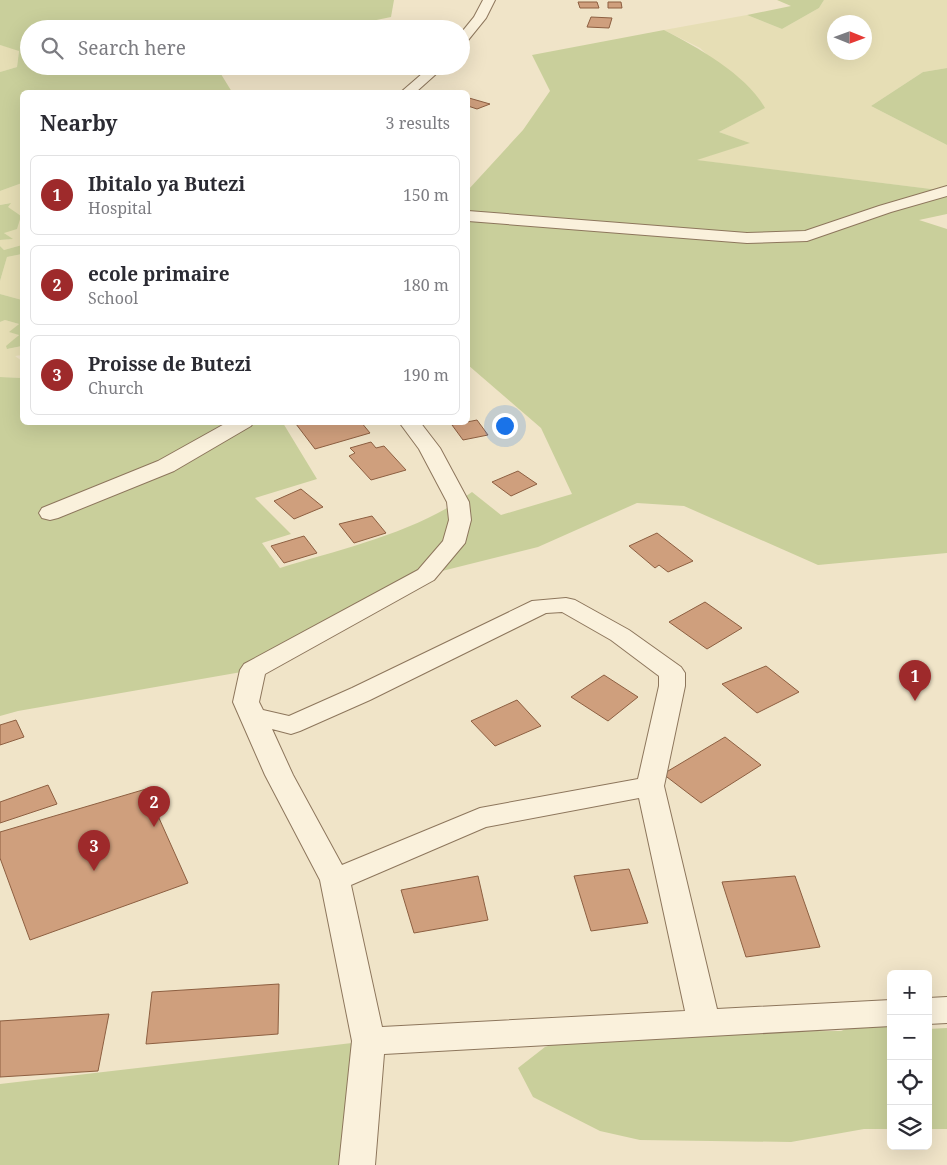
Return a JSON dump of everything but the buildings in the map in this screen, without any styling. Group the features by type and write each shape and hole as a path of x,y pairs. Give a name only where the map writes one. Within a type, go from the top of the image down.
{"street":[{"path":"470,30 480,18 489,0"},
{"path":"410,90 428,75"},
{"path":"470,216 746,238 807,236 947,190"},
{"path":"50,513 166,466 239,425"},
{"path":"358,1165 368,1041 335,880 251,716 246,702 253,670 426,575 454,543 460,520 458,502 429,448 411,425"},
{"path":"251,716 291,725 361,694 541,606 566,605 620,635 672,673 672,686 650,786 704,1023"},
{"path":"335,880 480,818 650,786"},
{"path":"932,1011 947,1010"},
{"path":"368,1041 887,1013"}],"shaded area":[{"path":"824,0 947,0 947,68 923,72 871,106 947,145 947,191 695,160 749,143 719,132 764,108 700,48 664,30 747,15 782,29 819,8"},
{"path":"0,45 19,50 17,67 0,72"},
{"path":"20,184 20,246 4,250 0,246 0,240 12,239 4,233 7,207 10,203 0,205 0,191"},
{"path":"20,254 20,299 0,294 0,281 7,257"},
{"path":"5,320 19,324 10,332 19,334 8,349 20,346 20,355 15,356 20,360 20,378 0,377 0,322"}],"green space":[{"path":"0,0 394,0 391,17 376,20 20,20 20,75 222,75 231,90 20,90 20,184 0,191 0,72 17,67 19,51 0,45"},
{"path":"777,0 824,0 819,8 782,29 747,15 791,6"},
{"path":"664,30 706,53 734,73 757,96 765,108 719,132 750,143 697,160 947,191 947,214 919,220 947,229 947,553 818,565 684,506 637,503 538,547 426,575 253,670 18,711 0,716 0,377 20,378 20,425 228,425 177,455 87,489 184,457 229,425 284,425 317,479 255,498 291,534 262,543 280,568 404,529 450,506 472,492 501,515 572,494 541,428 470,367 470,188 523,130 550,91 532,55"},
{"path":"947,68 947,145 871,106 923,72"},
{"path":"11,203 8,207 20,215 17,229 4,233 13,239 0,240 0,205"},
{"path":"0,246 4,250 20,246 20,254 7,257 0,281"},
{"path":"0,294 20,299 20,346 7,349 6,346 19,335 9,332 19,324 5,320 0,322"},
{"path":"858,1024 887,1026 887,1129 864,1129 791,1142 640,1140 600,1131 533,1097 518,1068 545,1047 577,1037 658,1032 841,1031"},
{"path":"947,1028 947,1129 932,1129 932,1029"},
{"path":"369,1041 357,1165 0,1165 0,1084"}],"place":[{"name":"Ibitalo ya Butezi","path":"915,701"},
{"name":"ecole primaire","path":"154,827"},
{"name":"Proisse de Butezi","path":"94,871"}]}
